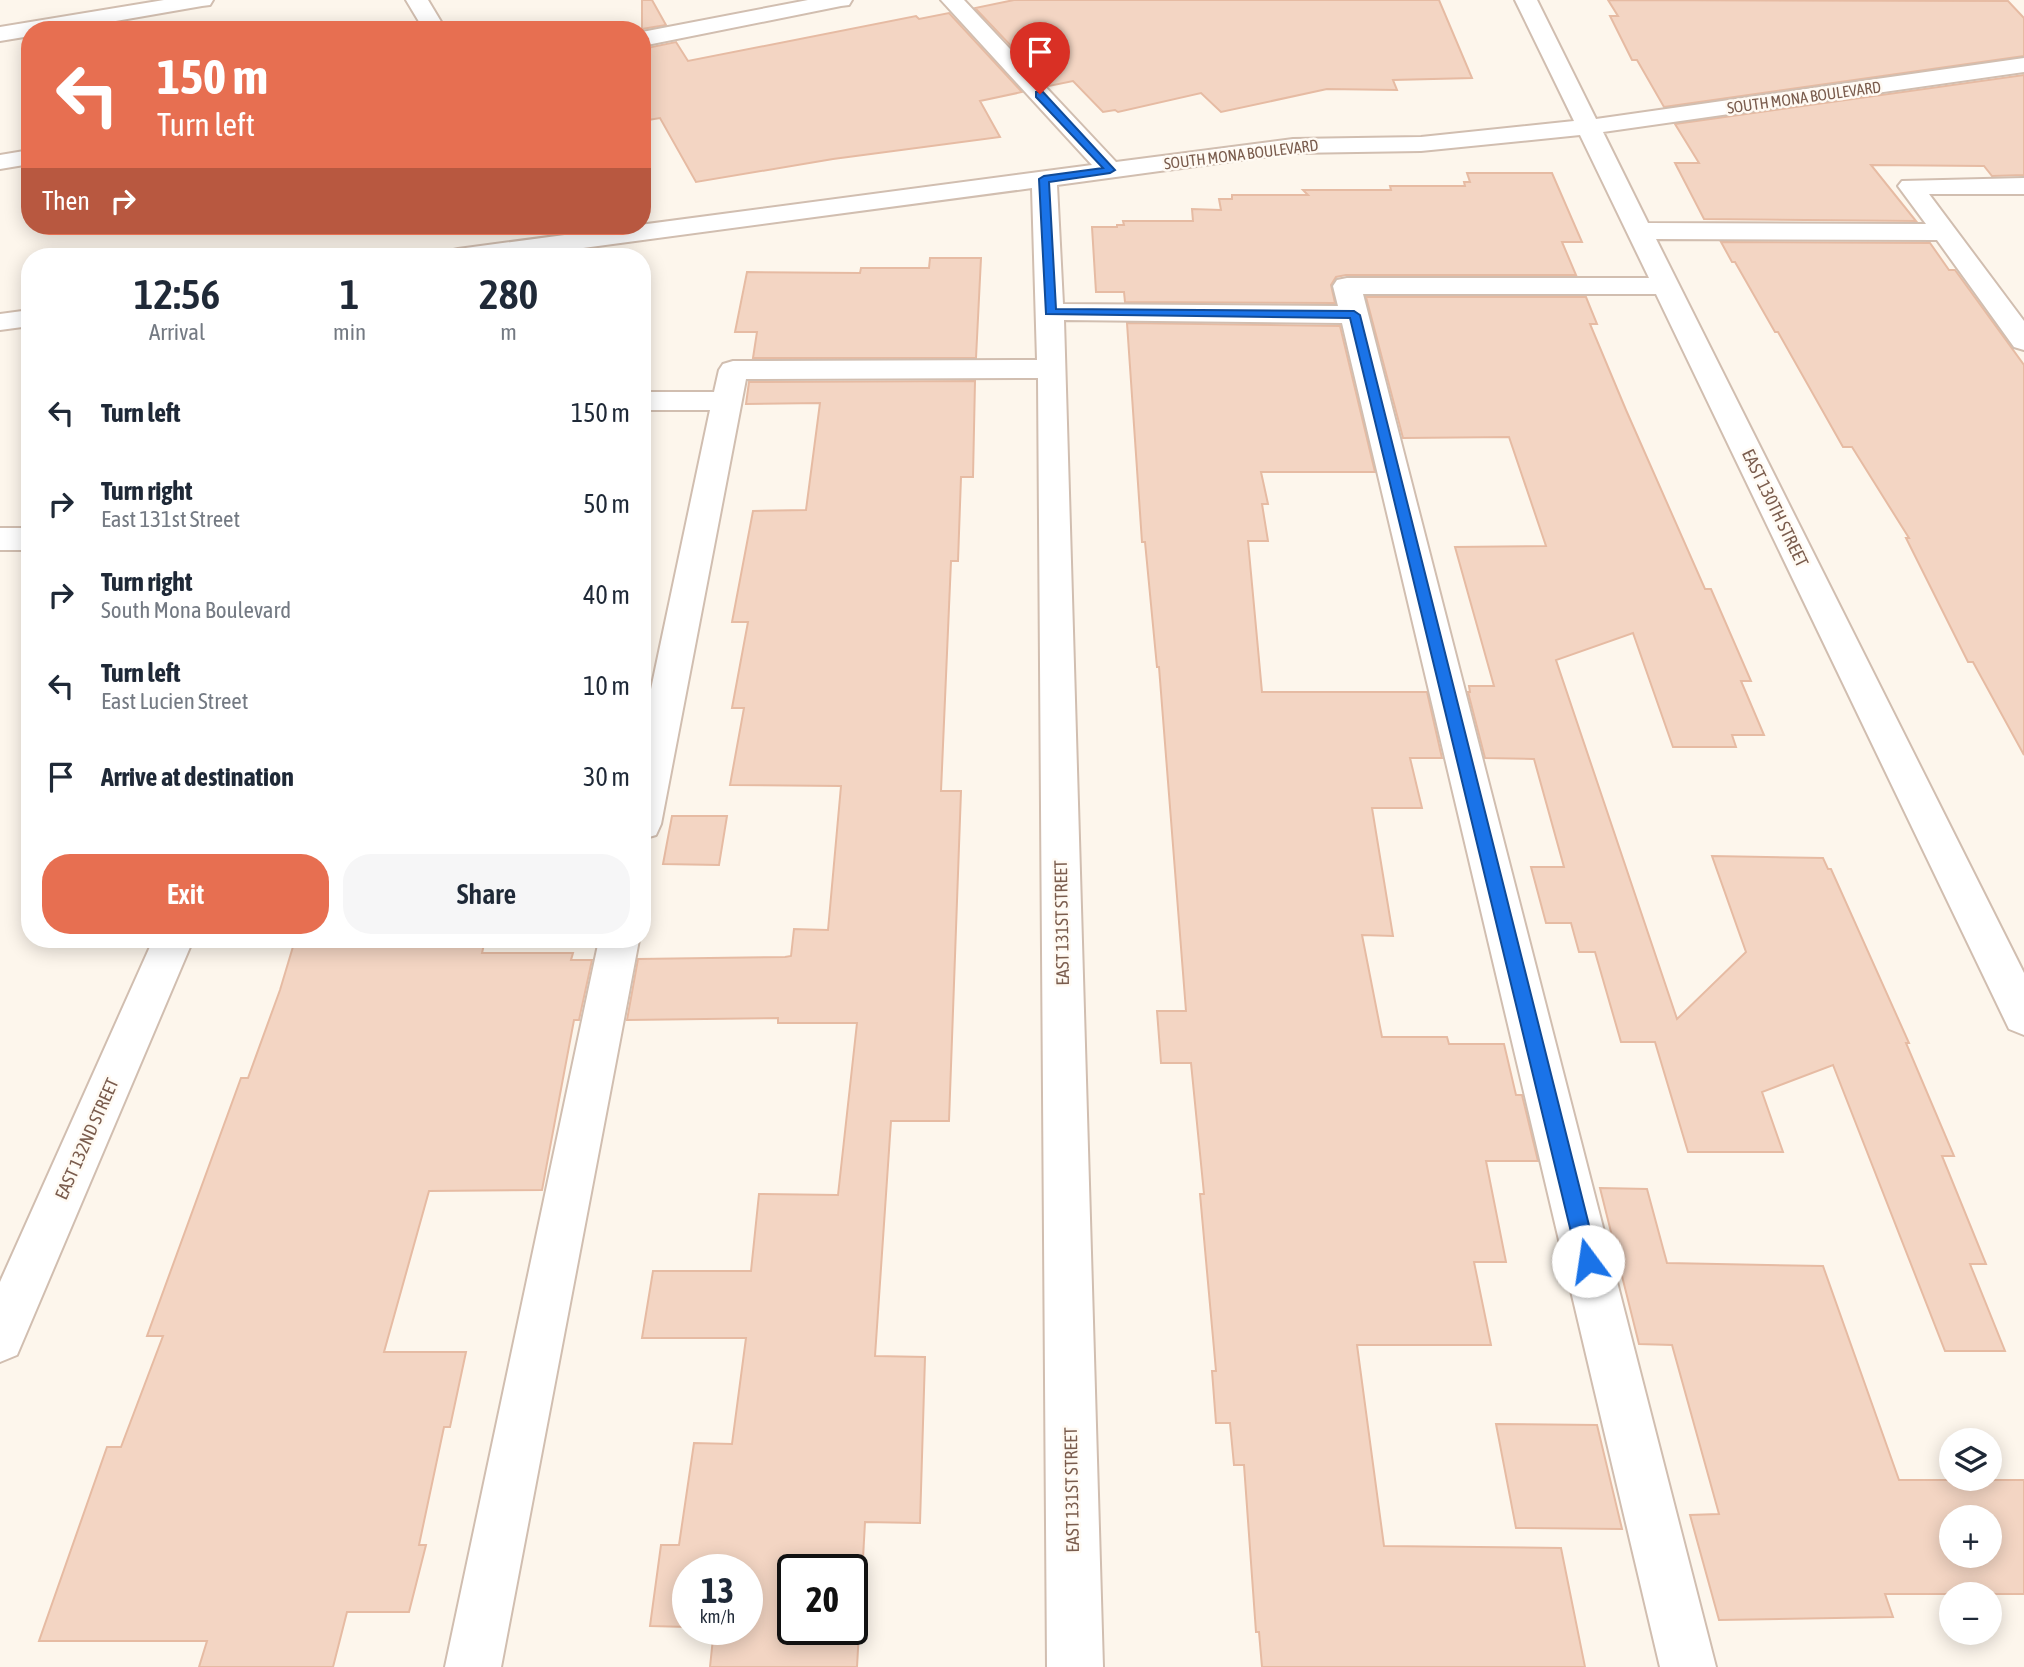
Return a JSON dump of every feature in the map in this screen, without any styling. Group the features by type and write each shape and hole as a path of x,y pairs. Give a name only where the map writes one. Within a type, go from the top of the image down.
{"street":[{"path":"77,21 202,0"},
{"path":"417,0 430,21"},
{"path":"651,36 841,0"},
{"path":"952,0 1110,170"},
{"name":"EAST 130TH STREET","path":"1526,0 2024,1016"},
{"path":"0,34 21,30"},
{"name":"SOUTH MONA BOULEVARD","path":"651,232 1293,146 1421,144 1588,127 2024,65"},
{"path":"0,162 21,158"},
{"name":"EAST 131ST STREET","path":"1044,179 1051,312 1075,1667"},
{"path":"2024,186 1911,186 2024,341"},
{"path":"1639,232 1945,232"},
{"name":"SOUTH MONA BOULEVARD","path":"531,248 628,235"},
{"path":"1667,286 1347,286 1688,1667"},
{"path":"1051,312 1354,315"},
{"path":"0,323 21,320"},
{"path":"651,779 733,370 1052,369"},
{"path":"651,401 727,401"},
{"path":"0,539 21,539"},
{"name":"EAST 132ND STREET","path":"0,1338 170,948"},
{"path":"473,1667 617,948"}],"building":[{"path":"642,0 652,0 666,25 651,28 651,21 642,21"},
{"path":"1014,0 1439,0 1472,78 1393,80 1397,90 1327,89 1221,112 1201,93 1118,112 1103,112 1073,81 1049,86 975,8"},
{"path":"1608,0 2008,1 2024,18 2024,56 1664,107 1637,60 1632,60 1610,16 1618,16"},
{"path":"949,13 1022,92 980,101 1000,137 833,159 696,182 660,118 651,120 651,47 676,42 688,61 916,16 919,19"},
{"path":"2024,75 2024,175 1992,176 1984,166 1871,165 1916,221 1704,219 1675,163 1699,163 1675,124"},
{"path":"1467,173 1552,173 1582,242 1562,242 1576,275 1346,275 1336,277 1331,285 1335,303 1125,302 1124,292 1096,292 1092,227 1117,227 1124,225 1123,221 1193,221 1192,209 1221,210 1219,199 1232,199 1232,195 1308,195 1303,190 1391,190 1390,186 1465,186 1464,182 1470,182"},
{"path":"1721,242 1930,243 1949,270 1955,270 2024,365 2024,755 1973,662 1968,662 1906,538 1909,538 1852,447 1843,447 1778,332 1775,332"},
{"path":"930,258 981,258 976,358 753,358 757,332 735,332 747,272 860,273 861,268 929,268"},
{"path":"1366,297 1586,297 1597,324 1590,324 1626,410 1705,589 1711,589 1751,681 1741,681 1764,735 1732,735 1736,747 1673,747 1633,633 1556,660 1677,1019 1746,952 1712,856 1823,858 1828,869 1831,869 1909,1043 1906,1043 1954,1156 1942,1156 1986,1264 1970,1264 2005,1351 1945,1351 1833,1065 1762,1092 1783,1152 1688,1152 1655,1042 1621,1042 1595,952 1579,952 1571,923 1546,923 1531,867 1564,867 1534,759 1485,758 1468,692 1469,686 1494,686 1455,547 1546,546 1509,437 1403,438"},
{"path":"1127,323 1340,326 1375,472 1261,472 1268,504 1262,504 1268,541 1248,541 1262,692 1427,692 1442,758 1410,758 1422,808 1372,808 1393,936 1362,935 1382,1037 1447,1037 1449,1044 1504,1044 1516,1095 1522,1095 1538,1161 1486,1161 1506,1262 1474,1262 1491,1345 1357,1345 1384,1546 1561,1548 1585,1667 1262,1667 1259,1632 1256,1632 1244,1465 1234,1465 1230,1423 1216,1423 1212,1371 1216,1371 1200,1194 1204,1194 1191,1063 1161,1063 1157,1011 1186,1011 1159,667 1145,542 1142,542"},
{"path":"975,381 973,477 961,477 958,561 951,561 941,791 961,791 949,1121 891,1121 875,1356 925,1357 920,1523 865,1522 863,1554 777,1554 777,1645 858,1645 857,1667 710,1667 712,1645 763,1645 763,1554 672,1554 672,1627 650,1626 661,1545 679,1545 694,1443 732,1444 746,1338 642,1338 653,1271 751,1271 759,1194 838,1195 857,1023 778,1023 778,1018 627,1020 638,959 785,957 791,956 794,929 828,930 841,786 730,785 744,708 732,708 748,622 732,622 753,511 806,510 820,403 746,404 749,382"},
{"path":"672,816 727,816 719,865 663,864"},
{"path":"293,948 483,948 482,953 573,953 571,960 592,960 579,1020 574,1020 542,1190 429,1191 384,1352 466,1352 450,1427 444,1427 419,1545 426,1545 409,1612 347,1612 333,1667 199,1667 207,1641 39,1641 107,1447 121,1447 163,1336 147,1336 241,1078 248,1078"},
{"path":"1600,1188 1647,1189 1667,1263 1823,1266 1899,1480 1939,1480 1939,1491 2002,1491 2002,1480 2024,1480 2024,1594 2002,1594 2002,1582 1939,1582 1939,1594 1885,1594 1893,1617 1719,1620 1690,1515 1719,1514 1672,1345 1639,1344"},
{"path":"1496,1424 1597,1425 1622,1529 1516,1528"}],"route":[{"path":"1040,94 1110,170 1044,179 1051,312 1354,315 1588,1261"}]}
